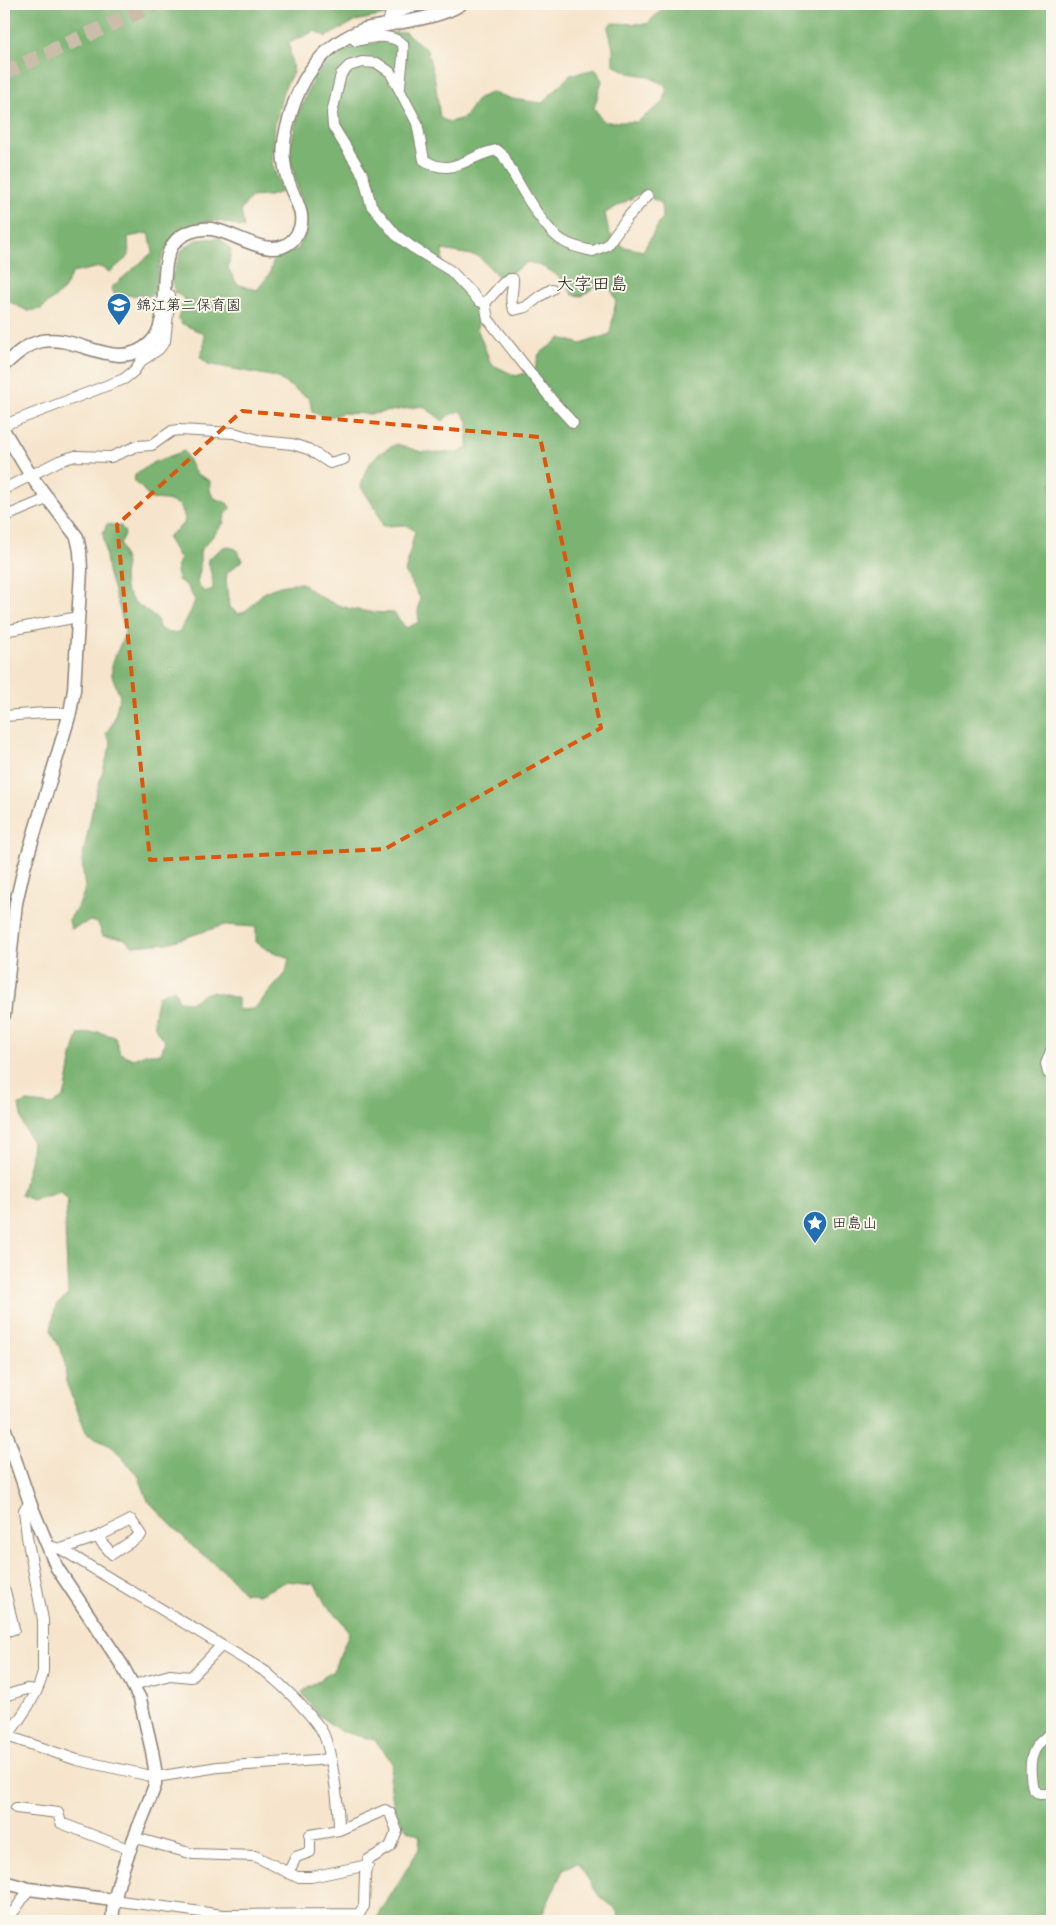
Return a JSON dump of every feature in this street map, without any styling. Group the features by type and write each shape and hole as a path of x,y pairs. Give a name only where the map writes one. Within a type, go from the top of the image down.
{"street":[{"path":"388,24 390,15 419,4"},
{"path":"4,365 32,344 43,340 54,340 114,354 128,354 140,351 152,342 160,328 168,253 176,240 188,232 204,229 216,230 262,248 276,248 289,243 300,228 301,213 300,206 288,183 283,159 283,144 290,113 302,83 311,68 328,50 350,35 366,29 434,15 461,4"},
{"path":"350,35 356,41 379,36 392,37 403,44 405,50 400,70 400,89"},
{"path":"486,303 479,300 451,271 412,247 396,234 371,205 363,175 333,126 332,113 341,74 349,66 362,62 377,63 390,72 417,123 424,160 433,166 446,168 466,163 490,151 497,150 503,155 522,188 548,226 563,241 593,251 607,245 648,195"},
{"path":"552,289 526,307 514,310 511,297 514,283 513,279 510,279 503,283 486,303 488,320 573,423"},
{"path":"4,425 114,384 134,371 141,361 159,349 165,342 170,293 164,290"},
{"path":"4,489 75,456 111,457 136,446 152,445 172,431 179,430 234,433 261,441 292,444 308,449 330,463 344,459"},
{"path":"4,431 31,476 77,537 81,570 74,690 70,713 24,868 16,903 4,1015"},
{"path":"4,518 49,498"},
{"path":"4,631 78,617"},
{"path":"4,716 45,712 70,713"},
{"path":"1052,1048 1046,1064 1048,1073 1052,1075"},
{"path":"4,1431 30,1503 55,1549 68,1585 134,1685 144,1714 156,1777 155,1785 113,1900 112,1921"},
{"path":"6,1738 36,1690 42,1679 43,1671 43,1620 27,1537 24,1510 30,1503"},
{"path":"55,1549 98,1537"},
{"path":"55,1549 266,1672 279,1683 321,1728 328,1745 339,1830"},
{"path":"4,1632 14,1629 5,1591"},
{"path":"134,1685 170,1675 191,1676 221,1646"},
{"path":"4,1696 27,1689 36,1690"},
{"path":"1052,1733 1040,1742 1034,1750 1031,1772 1033,1789 1039,1794 1052,1794"},
{"path":"6,1738 13,1738 77,1760 156,1777 218,1767 331,1759"},
{"path":"16,1808 58,1813 61,1823 131,1850"},
{"path":"4,1882 29,1889 223,1915 359,1914 364,1906 365,1874 368,1860 390,1847 397,1831 390,1812 385,1810 339,1830 310,1835 310,1852 296,1857 288,1874"},
{"path":"136,1838 194,1854 255,1856 297,1877 310,1877 368,1865"},
{"path":"4,1920 15,1910 29,1889"}],"highlighted area":[{"path":"242,411 540,437 601,728 385,849 150,860 117,525"}],"green space":[{"path":"4,4 436,4 424,9 405,5 385,15 355,21 326,37 315,31 289,43 293,72 283,91 275,124 272,163 282,192 269,196 251,197 241,210 244,228 225,222 213,221 203,222 185,229 171,242 166,250 159,268 157,292 149,296 115,295 111,288 153,252 149,233 128,237 129,256 110,272 100,267 72,273 64,290 41,309 28,311 4,299"},
{"path":"659,4 1052,4 1052,1921 621,1921 615,1908 599,1896 577,1862 563,1870 543,1913 531,1921 375,1921 419,1849 420,1836 407,1830 394,1809 390,1780 393,1763 375,1740 340,1731 317,1714 302,1692 333,1671 349,1633 340,1618 326,1605 315,1584 287,1581 261,1594 244,1593 225,1572 192,1546 148,1501 139,1477 111,1445 87,1434 66,1382 65,1359 51,1330 56,1305 68,1295 65,1225 68,1200 61,1192 32,1200 21,1195 30,1162 32,1142 23,1125 19,1105 28,1102 52,1105 64,1097 79,1034 98,1032 115,1037 120,1053 133,1059 145,1054 161,1054 165,1041 160,1036 154,1020 158,996 174,989 179,1001 191,1002 204,994 212,992 238,998 238,1010 254,1009 286,973 289,958 266,949 256,942 256,927 224,925 168,943 133,946 123,938 103,936 98,923 90,921 71,929 69,920 80,903 85,889 82,861 94,801 111,744 106,733 113,723 120,696 112,676 112,664 125,633 108,572 103,534 107,524 121,526 125,533 120,544 126,564 124,576 125,589 133,601 157,619 159,628 169,633 179,632 195,600 187,586 178,580 176,571 180,559 167,537 184,524 185,518 180,505 167,500 150,499 142,488 134,482 135,475 154,462 184,451 195,473 210,481 211,494 218,500 227,503 231,509 225,515 223,524 200,551 200,570 197,583 204,592 213,589 208,559 225,546 236,549 243,560 227,573 226,581 229,607 239,614 248,609 261,595 272,589 284,585 302,583 323,598 345,607 368,612 394,613 406,628 419,622 420,598 405,572 415,531 406,525 383,526 377,511 361,487 363,478 369,465 377,455 397,444 421,452 459,453 468,446 468,421 461,411 449,415 443,421 423,406 372,414 343,413 326,418 312,412 310,399 276,377 208,364 200,357 204,347 204,334 181,323 178,317 185,299 175,292 171,279 182,250 196,240 220,238 231,250 228,268 237,284 257,290 269,275 274,258 298,249 308,228 289,154 298,114 314,77 334,55 356,46 382,42 392,33 405,32 427,50 435,80 440,118 449,122 464,118 478,98 493,92 512,99 542,103 570,75 596,69 602,81 594,108 604,122 637,122 664,102 667,86 647,76 629,73 613,64 613,48 608,28 611,23 647,24 662,9","holes":["641,193 661,203 662,218 643,251 624,247 609,233 605,213","442,250 478,256 498,276 509,274 528,262 536,264 559,277 573,295 582,296 601,282 609,285 616,300 610,334 581,344 561,338 539,354 535,370 516,376 491,364 477,328 481,309 443,265"]}],"tunnel":[{"path":"4,73 155,4"}],"place":[{"name":"錦江第二保育園","path":"119,326"},
{"name":"田島山","path":"815,1244"}],"district":[{"name":"大字田島","path":"592,284"}]}
